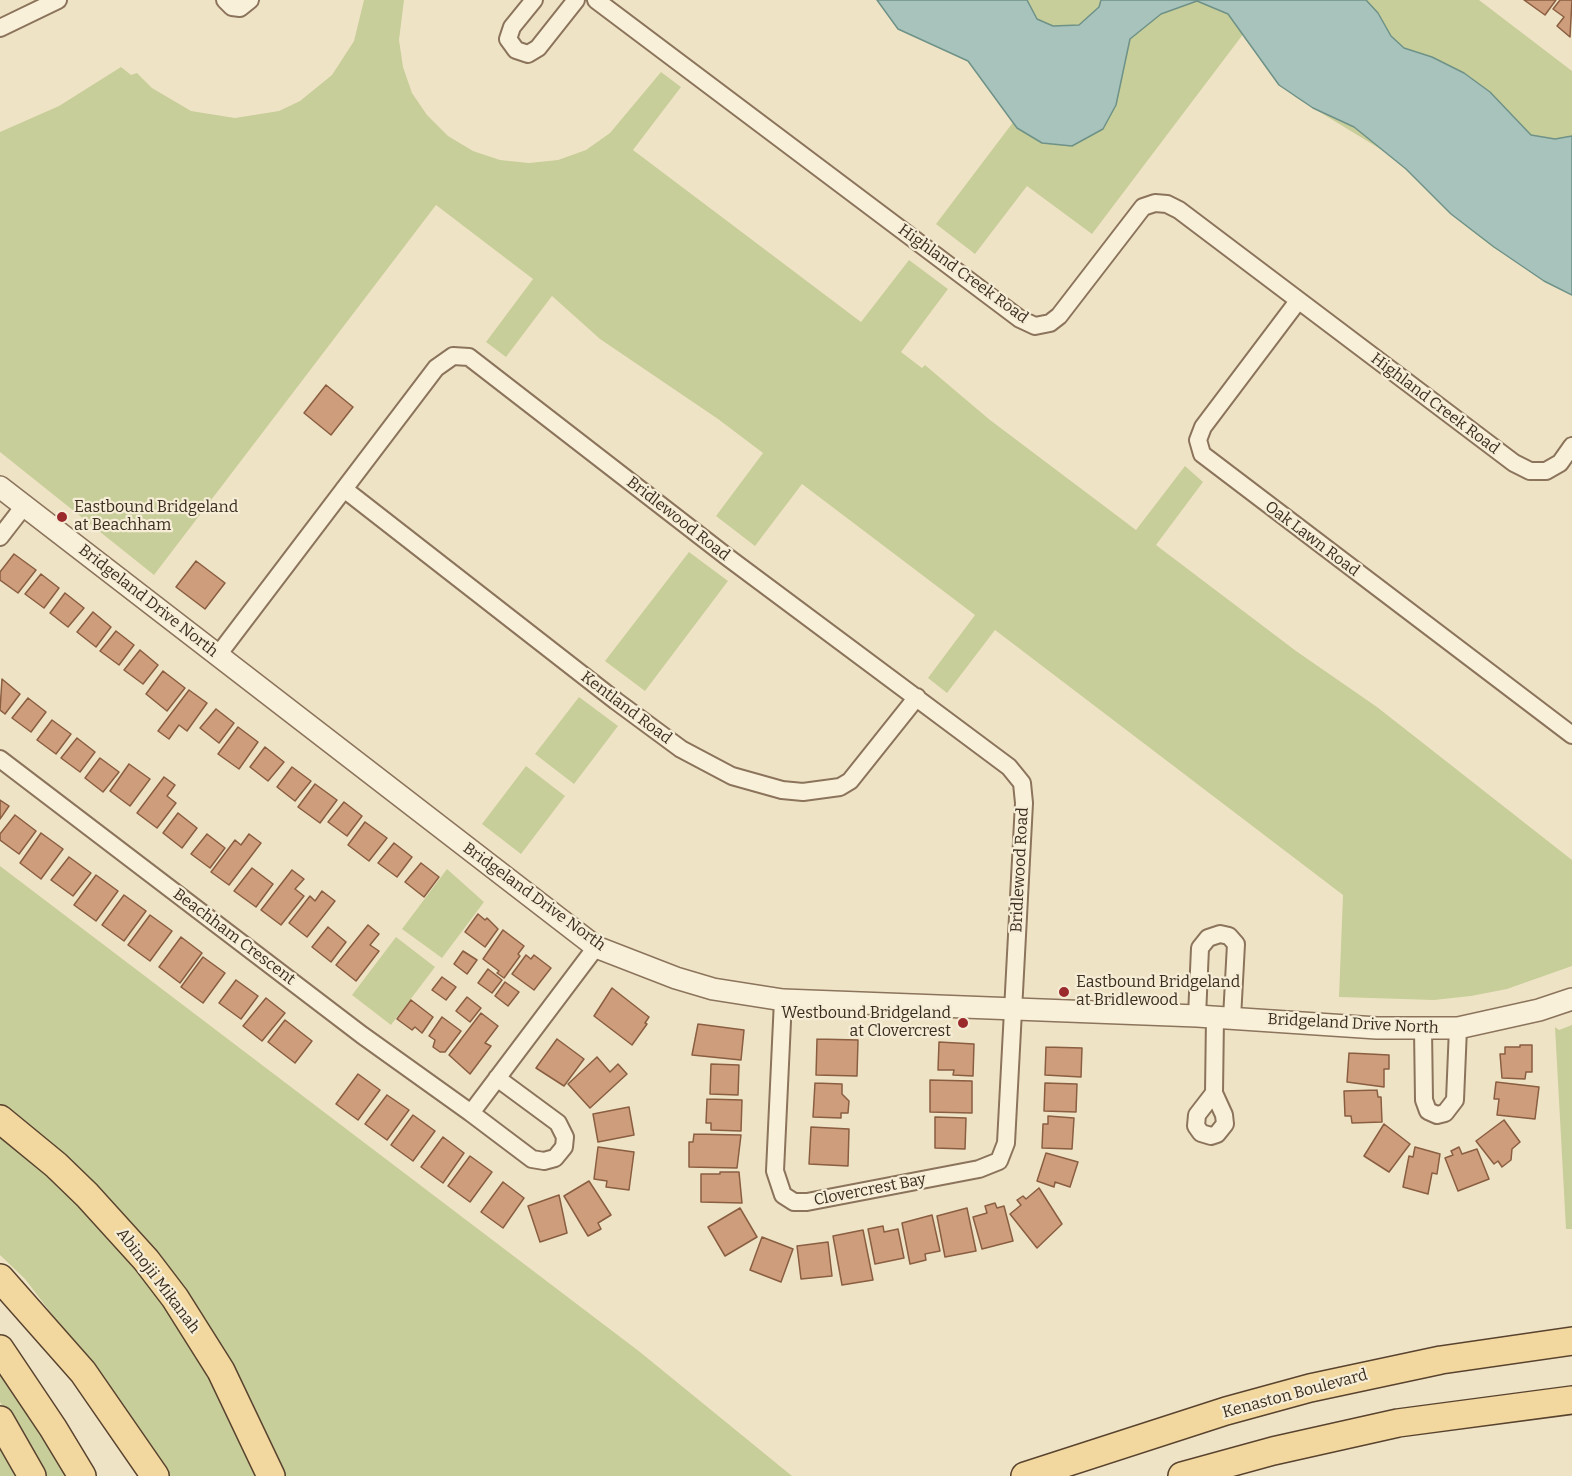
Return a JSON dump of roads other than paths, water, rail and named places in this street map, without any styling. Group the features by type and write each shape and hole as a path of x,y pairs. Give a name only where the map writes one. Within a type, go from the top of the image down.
{"main road":[{"name":"Abinojii Mikanah","path":"0,1119 56,1165 87,1195 124,1234 168,1288 221,1371 271,1476"},
{"path":"0,1278 83,1372 155,1476"},
{"name":"Kenaston Boulevard","path":"1025,1476 1226,1411 1321,1385 1441,1360 1572,1341"},
{"path":"0,1349 82,1476"},
{"path":"1182,1476 1273,1451 1398,1423 1572,1400"},
{"path":"0,1420 32,1476"}],"street":[{"path":"0,28 58,0"},
{"path":"225,0 232,7 240,8 250,0"},
{"path":"534,0 512,27 508,39 516,50 528,54 538,48 576,0"},
{"name":"Highland Creek Road","path":"596,0 1020,319 1035,326 1050,323 1059,316 1143,207 1155,203 1167,204 1179,210 1514,463 1530,471 1546,471 1560,463 1572,446"},
{"name":"Oak Lawn Road","path":"1298,301 1203,427 1198,440 1202,454 1572,735"},
{"name":"Bridlewood Road","path":"218,655 436,369 453,356 469,357 726,556 1009,766 1022,783 1024,803 1013,1009"},
{"name":"Bridgeland Drive North","path":"0,487 596,947 640,966 713,989 783,1000 1215,1017 1424,1029 1458,1028 1539,1011 1572,999"},
{"name":"Kentland Road","path":"344,489 616,701 681,749 732,776 782,790 803,792 840,787 850,781 916,697"},
{"path":"0,537 24,506"},
{"name":"Beachham Crescent","path":"0,759 356,1030 532,1159 544,1161 555,1158 564,1147 565,1137 558,1123 497,1078"},
{"path":"471,1113 596,947"},
{"name":"Clovercrest Bay","path":"783,1000 775,1171 783,1195 794,1202 979,1169 999,1161 1006,1143 1013,1009"},
{"path":"1214,1093 1215,1017"},
{"path":"1424,1029 1424,1100 1428,1111 1437,1115 1445,1113 1455,1100 1458,1028"}],"water":[{"path":"877,0 1027,0 1037,19 1053,26 1079,25 1099,7 1101,0 1366,0 1378,13 1391,36 1404,48 1432,57 1464,73 1490,92 1531,135 1555,139 1572,136 1572,295 1544,281 1451,214 1406,169 1354,127 1313,108 1279,85 1228,14 1197,1 1161,14 1130,39 1116,105 1103,129 1072,146 1042,143 1017,128 968,61 898,29"}],"place":[{"name":"Eastbound Bridgeland at Beachham","path":"62,517"},
{"name":"Eastbound Bridgeland at Bridlewood","path":"1064,992"},
{"name":"Westbound Bridgeland at Clovercrest","path":"963,1023"}]}
